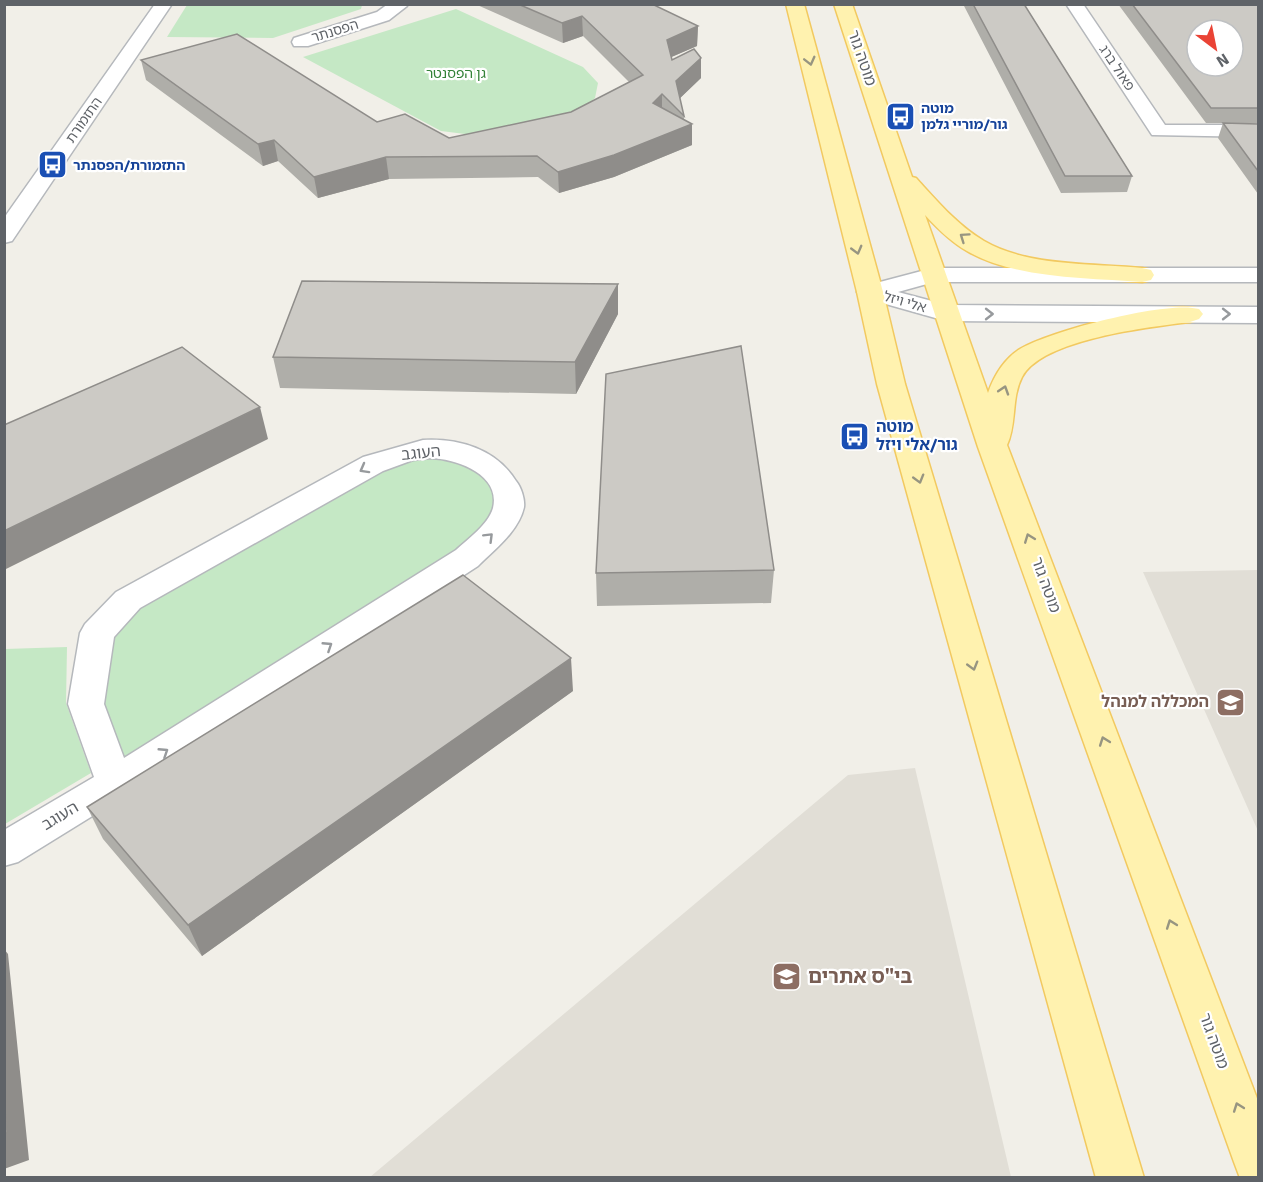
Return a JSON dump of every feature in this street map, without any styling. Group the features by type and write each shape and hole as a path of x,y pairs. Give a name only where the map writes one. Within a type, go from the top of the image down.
{"main road":[{"path":"795,4 870,292 891,384 1120,1178"},
{"name":"מוטה גור","path":"843,4 993,447 1258,1162"},
{"path":"901,176 950,226 987,251 1042,265 1142,275"},
{"path":"993,447 1002,389 1014,367 1032,354 1068,338 1112,324 1190,314"}],"street":[{"name":"התזמורת","path":"4,236 164,4"},
{"name":"הפסנתר","path":"301,42 383,16 398,6 396,4"},
{"name":"פאול ברג","path":"1074,4 1159,131 1258,130"},
{"name":"אלי ויזל","path":"870,292 933,275 1258,275"},
{"name":"אלי ויזל","path":"870,292 946,313 1258,315"},
{"name":"העוגב","path":"4,850 115,783 467,558 495,530 509,507 506,483 493,469 464,454 440,449 407,452 373,464 128,600 97,633 86,704 115,783"}],"shaded area":[{"name":"המכללה למנהל","path":"1258,570 1258,831 1143,572"},
{"name":"בי\"ס אתרים","path":"915,768 1011,1177 370,1177 848,775"}],"green space":[{"path":"187,5 362,5 361,9 273,38 167,37"},
{"name":"גן הפסנטר","path":"456,9 583,67 598,83 595,98 579,113 481,136 441,131 303,57"},
{"path":"437,457 457,462 477,471 493,485 496,495 494,512 486,525 474,537 457,552 125,762 102,700 111,634 138,606 365,478 410,459"},
{"path":"67,647 66,703 91,773 5,824 5,649"}],"building":[{"path":"518,4 652,4 698,26 667,40 672,60 694,49 701,58 676,81 684,116 662,94 653,103 692,124 614,155 558,172 537,156 386,157 314,177 274,140 258,144 141,60 237,34 377,122 405,114 449,138 571,112 643,75 582,16 562,23"},
{"path":"973,4 1024,4 1132,176 1065,176"},
{"path":"1132,4 1258,4 1258,108 1211,108 1188,78 1245,78 1245,18 1185,18 1185,74"},
{"path":"1223,123 1258,124 1258,171"},
{"path":"302,281 618,284 575,362 273,357"},
{"path":"741,346 774,570 596,573 606,374"},
{"path":"182,347 260,407 4,531 4,425"},
{"path":"463,575 571,658 188,925 87,807"},
{"path":"4,1101 7,1132 4,1133"}],"place":[{"name":"מוטה גור/מוריי גלמן","path":"900,116"},
{"name":"התזמורת/הפסנתר","path":"52,165"},
{"name":"מוטה גור/אלי ויזל","path":"855,436"},
{"name":"המכללה למנהל","path":"1230,702"},
{"name":"בי\"ס אתרים","path":"787,976"}]}
